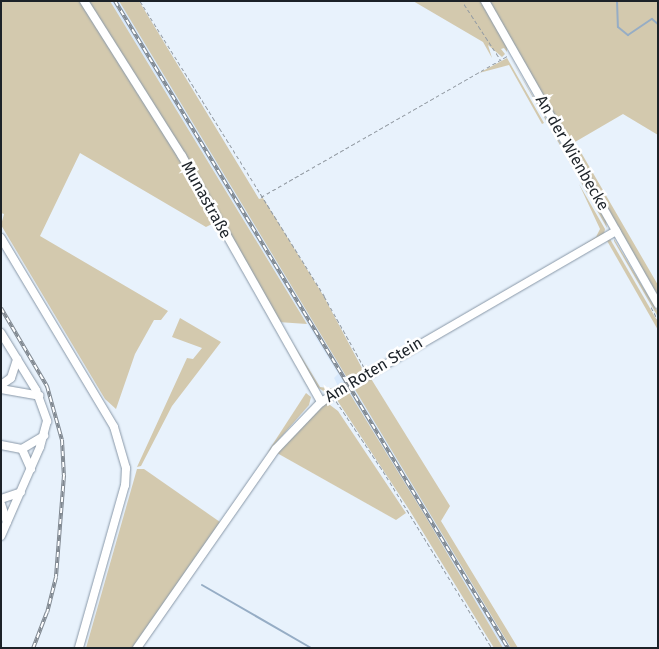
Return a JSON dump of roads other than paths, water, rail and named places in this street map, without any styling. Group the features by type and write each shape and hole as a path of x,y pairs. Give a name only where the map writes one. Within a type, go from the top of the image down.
{"street":[{"name":"Munastraße","path":"84,1 182,156 320,402"},
{"name":"An der Wienbecke","path":"485,1 658,304"},
{"name":"Am Roten Stein","path":"137,648 276,449 320,402 616,231"},
{"path":"1,238 114,427 126,468 125,485 79,648"},
{"path":"1,536 44,436 47,421 39,396 2,334"},
{"path":"1,387 11,378 17,359"},
{"path":"1,387 39,396"},
{"path":"1,445 22,449 44,436"},
{"path":"22,449 31,468"},
{"path":"1,499 21,492"},
{"path":"1,504 7,522"}],"waterway":[{"path":"617,1 618,27 628,35 652,19 658,24"},
{"path":"202,585 311,648"}],"railway":[{"path":"115,1 508,648"},
{"path":"1,308 47,386 62,440 64,475 56,577 47,612 33,648"}]}
